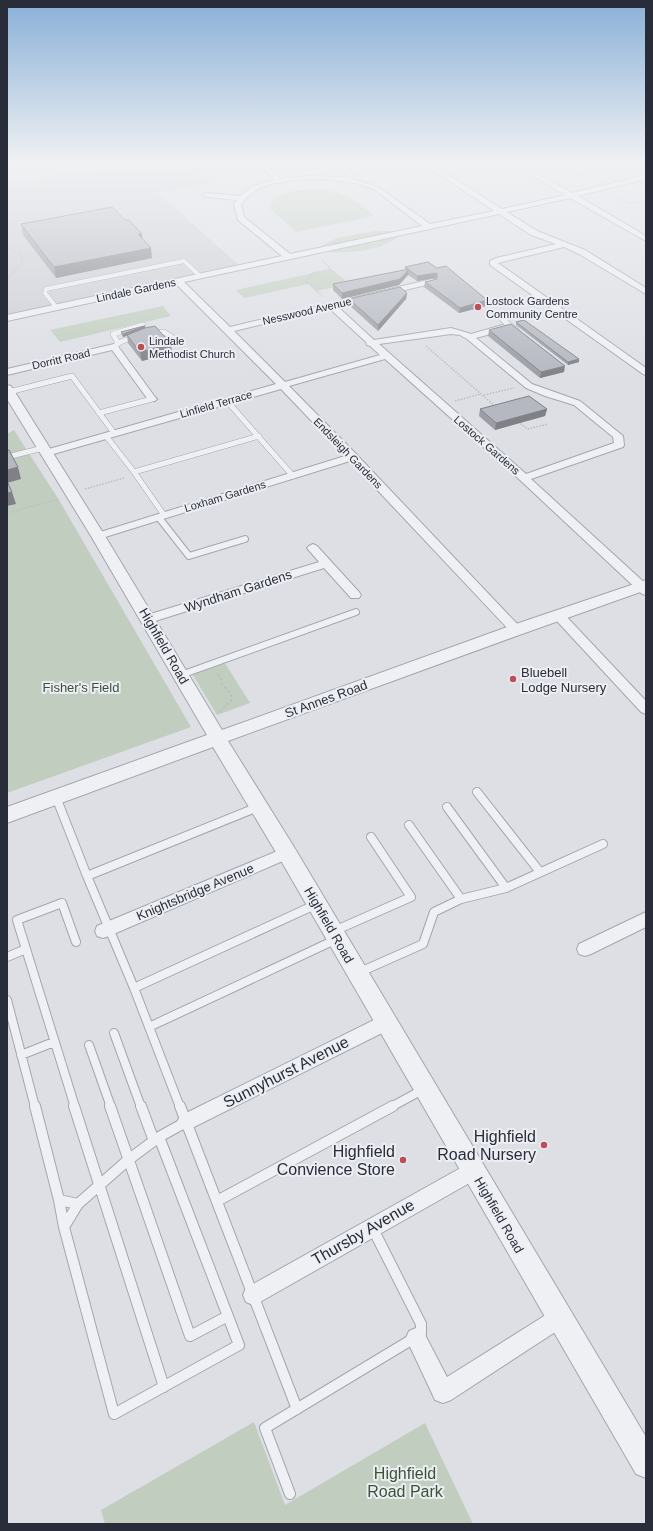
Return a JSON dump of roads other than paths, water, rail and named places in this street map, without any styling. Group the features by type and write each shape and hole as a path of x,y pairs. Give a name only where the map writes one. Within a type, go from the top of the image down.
{"street":[{"path":"262,235 288,257"},
{"name":"Lindale Gardens","path":"7,318 387,235"},
{"name":"Lindale Gardens","path":"380,246 393,241 400,235"},
{"path":"540,235 582,252 646,292"},
{"name":"Lindale Gardens","path":"313,251 327,242 342,237"},
{"path":"564,245 499,260 493,263 646,372"},
{"name":"Lindale Gardens","path":"313,251 353,252"},
{"name":"Endsleigh Gardens","path":"177,280 352,457 516,630"},
{"name":"Nesswood Avenue","path":"228,330 432,281"},
{"name":"Lostock Gardens","path":"330,305 370,343 524,478 644,588"},
{"path":"470,337 510,326"},
{"path":"370,343 420,334 451,331 462,333 470,337 527,384 548,394 577,403 618,436 619,445 524,478"},
{"path":"116,345 152,399"},
{"name":"Dorritt Road","path":"7,372 116,345"},
{"name":"Linfield Terrace","path":"45,450 110,435 385,356"},
{"name":"Highfield Road","path":"8,390 98,536 258,807 318,904 472,1170 646,1464"},
{"name":"Loxham Gardens","path":"98,536 352,457"},
{"path":"313,548 355,594"},
{"name":"Wyndham Gardens","path":"148,620 327,563"},
{"name":"St Annes Road","path":"7,815 56,798 212,729 644,588"},
{"path":"559,616 646,709"},
{"name":"Knightsbridge Avenue","path":"106,930 287,853"},
{"path":"585,949 646,919"},
{"name":"Sunnyhurst Avenue","path":"186,1122 386,1022"},
{"name":"Thursby Avenue","path":"253,1295 472,1170"},
{"path":"416,1338 442,1392 559,1318"}],"lane":[{"path":"56,307 45,293 46,289 184,261 200,276"},
{"path":"502,320 522,335"},
{"path":"143,325 113,334 116,345 129,338 158,332 170,333 175,339"},
{"path":"8,390 72,376 99,413 110,435 161,516 189,556 245,538"},
{"path":"99,413 152,399"},
{"path":"227,401 293,476"},
{"path":"135,473 259,436"},
{"path":"7,458 45,450"},
{"path":"181,675 356,612"},
{"path":"477,792 540,872"},
{"path":"56,798 87,876 106,930 134,988 297,1409"},
{"path":"87,876 258,807"},
{"path":"446,807 506,888"},
{"path":"409,825 461,899"},
{"path":"149,1027 411,897 371,837"},
{"path":"358,973 423,944 428,935 429,924 434,912 461,899 506,888 603,844"},
{"path":"76,942 62,903 17,920 99,1186 164,1387"},
{"path":"134,988 318,904"},
{"path":"7,957 26,949"},
{"path":"7,1000 59,1200 64,1226 114,1414 239,1345 114,1033"},
{"path":"21,1055 54,1042"},
{"path":"89,1045 190,1336 228,1316"},
{"path":"216,1201 425,1089"},
{"path":"64,1226 78,1204 128,1160 157,1139 186,1122"},
{"path":"59,1200 78,1204"},
{"path":"290,1494 265,1428 421,1334 421,1324 372,1227"}],"place":[{"name":"Lostock Gardens Community Centre","path":"478,307"},
{"name":"Lindale Methodist Church","path":"141,347"},
{"name":"Bluebell Lodge Nursery","path":"513,679"},
{"name":"Highfield Road Nursery","path":"544,1145"},
{"name":"Highfield Convience Store","path":"403,1160"}],"park label":[{"name":"Fisher's Field","path":"81,687"},
{"name":"Highfield Road Park","path":"405,1482"}]}
